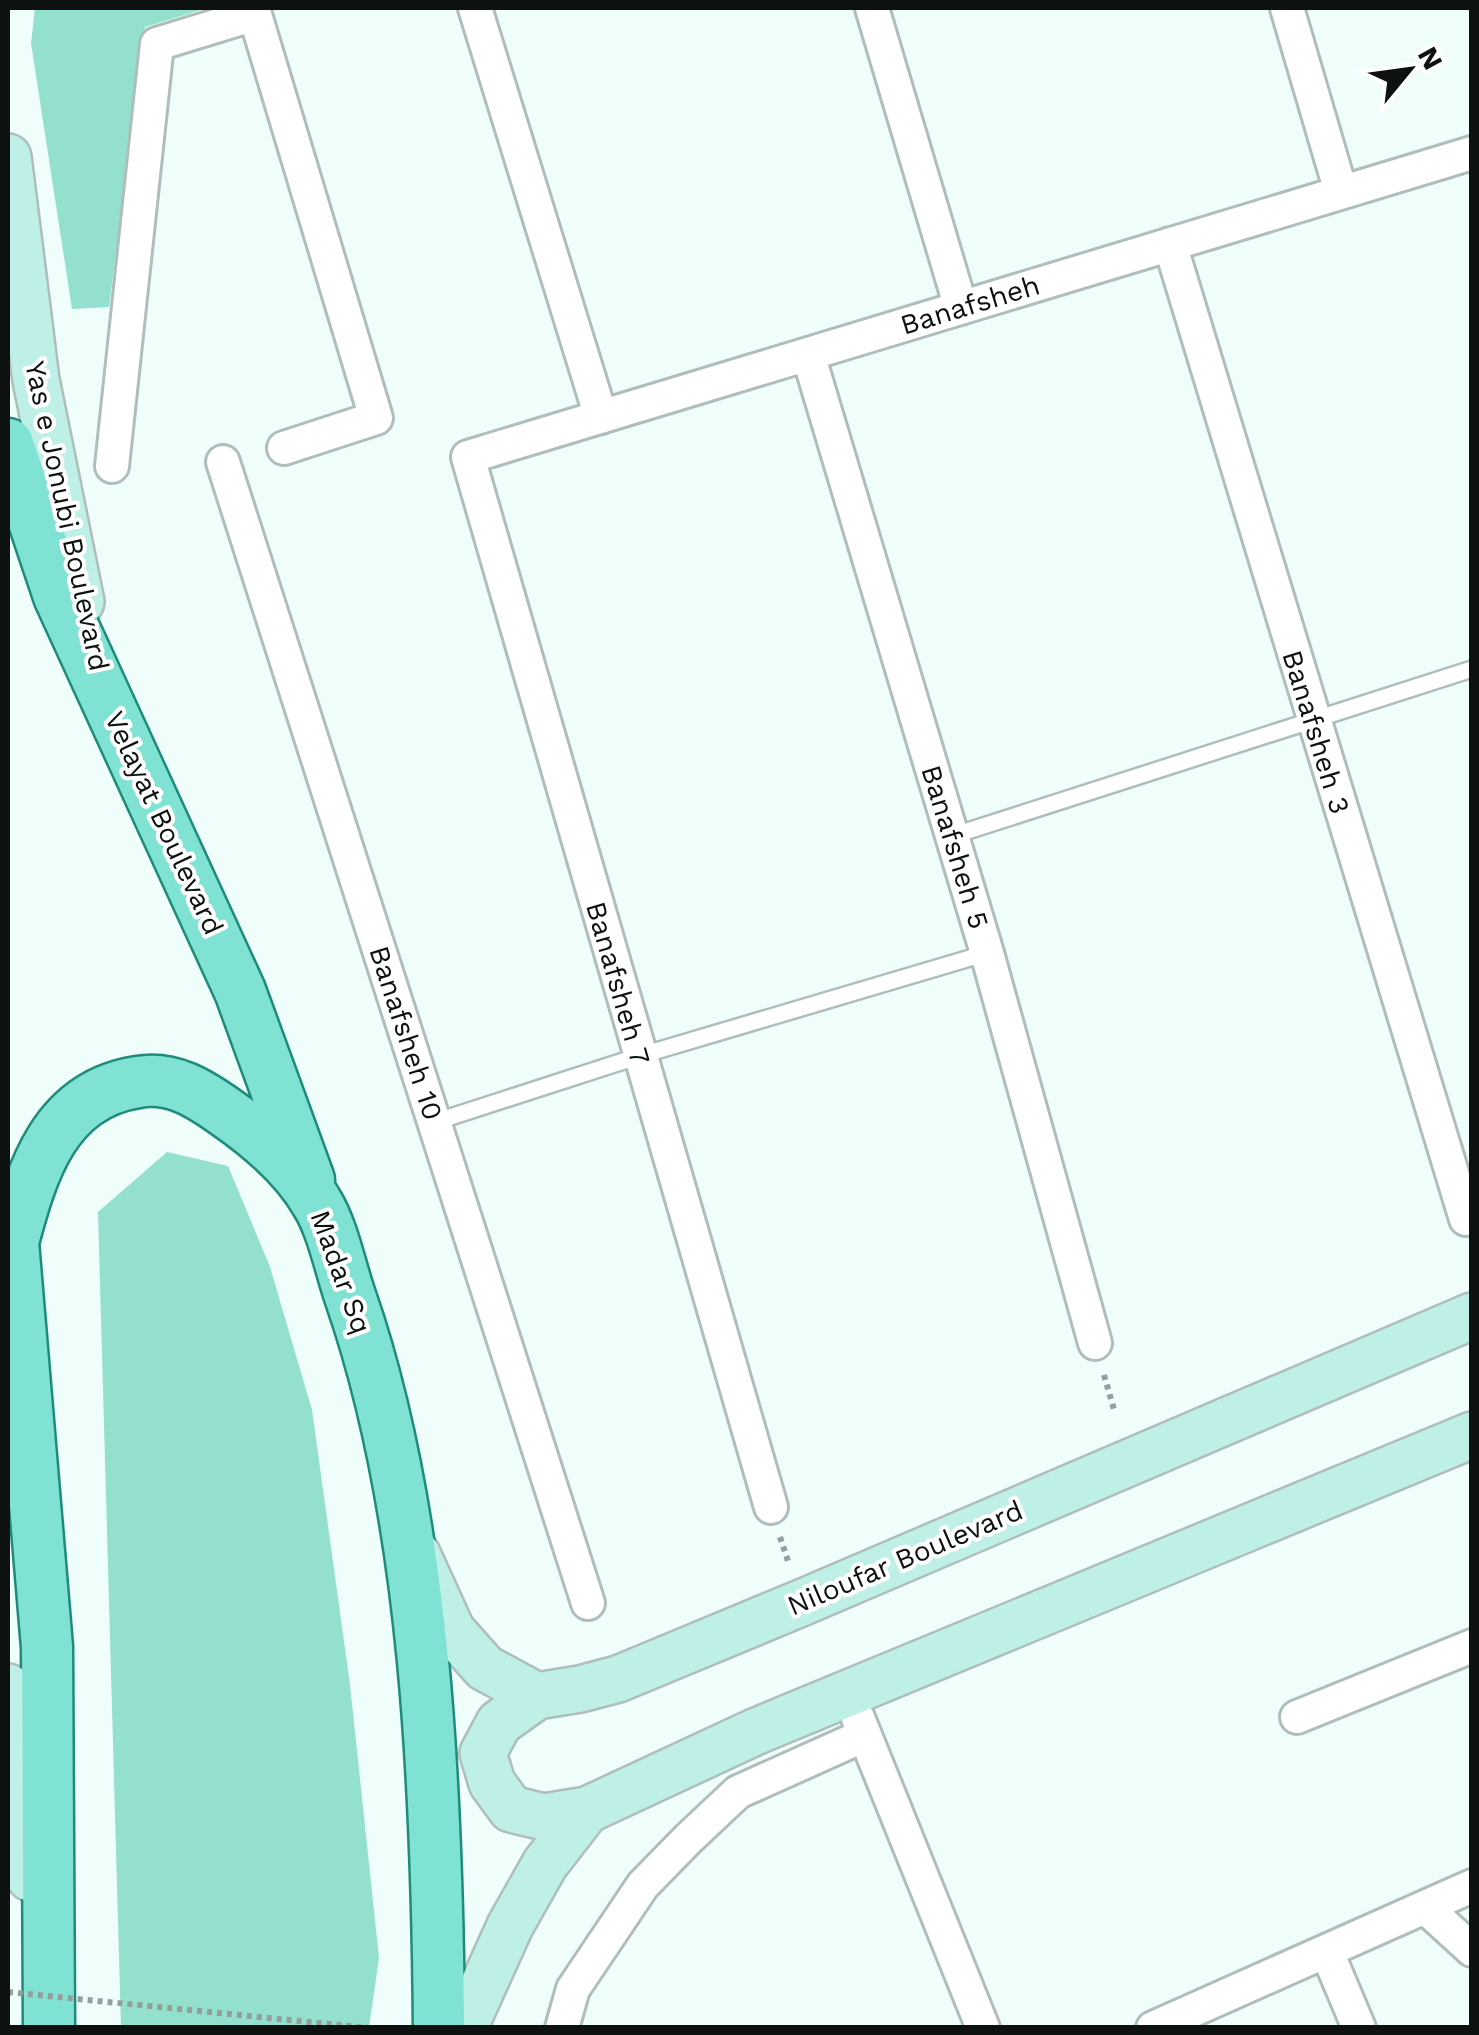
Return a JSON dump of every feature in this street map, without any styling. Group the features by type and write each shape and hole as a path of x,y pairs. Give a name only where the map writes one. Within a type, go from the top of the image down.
{"main road":[{"name":"Yas e Jonubi Boulevard","path":"8,156 36,380 70,554 105,696"},
{"name":"Velayat Boulevard","path":"8,444 59,596 240,992 318,1204"},
{"name":"Madar Sq","path":"48,2028 47,1647 10,1222 53,1132 90,1098 120,1084 156,1078 196,1091 237,1120 279,1156 318,1204 370,1353 406,1527 433,1772 439,2028"},
{"name":"Niloufar Boulevard","path":"537,1696 618,1679 1472,1316"},
{"path":"406,1527 452,1631 485,1668 537,1696 499,1723 484,1753 492,1783 511,1809 544,1817 586,1810 757,1731 857,1715 1472,1436"},
{"path":"8,1687 48,2028"},
{"path":"464,2028 536,1880 586,1810"}],"street":[{"path":"475,8 601,418"},
{"path":"872,8 961,308"},
{"path":"1287,8 1341,192"},
{"path":"112,466 158,44 254,11 376,418 284,448"},
{"name":"Banafsheh","path":"468,458 1472,152"},
{"name":"Banafsheh 3","path":"1170,244 1466,1218"},
{"name":"Banafsheh 5","path":"808,354 987,953 1095,1342"},
{"name":"Banafsheh 7","path":"468,458 771,1507"},
{"name":"Banafsheh 10","path":"223,462 588,1604"},
{"path":"1297,1717 1472,1646"},
{"path":"562,2028 573,1989 642,1884 738,1792 857,1715 984,2028"},
{"path":"1153,2028 1472,1886"},
{"path":"1426,1908 1472,1950"},
{"path":"1326,1952 1358,2028"}],"lane":[{"path":"952,836 1472,670"},
{"path":"435,1122 639,1056 987,953"}],"path":[{"path":"771,1507 801,1603"},
{"path":"8,1992 370,2028"}],"green space":[{"path":"35,8 207,8 145,27 109,307 72,309 31,43"},
{"path":"167,1152 228,1166 270,1267 312,1410 350,1685 379,1958 369,2027 121,2027 98,1212"}]}
